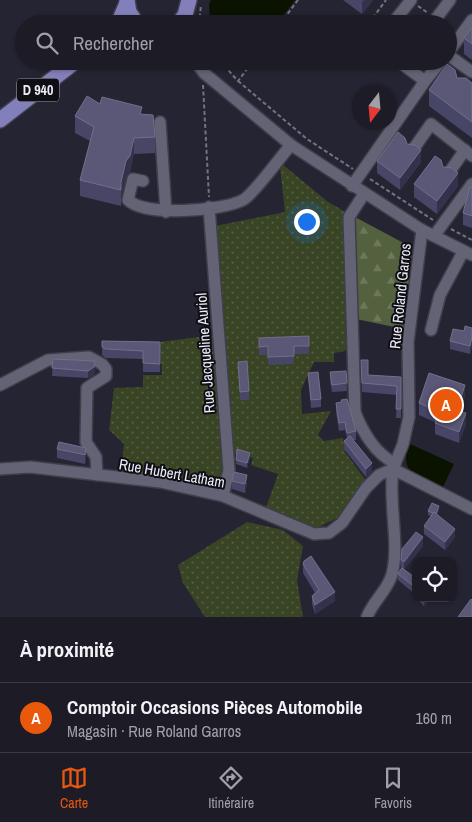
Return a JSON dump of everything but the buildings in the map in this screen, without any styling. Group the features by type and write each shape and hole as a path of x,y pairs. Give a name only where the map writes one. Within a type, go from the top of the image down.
{"main road":[{"path":"184,15 189,0"},
{"path":"122,15 127,2"},
{"path":"127,2 131,15"},
{"name":"D 940","path":"0,120 64,70"}],"street":[{"path":"399,15 411,0"},
{"path":"439,15 450,0"},
{"path":"457,41 472,20"},
{"path":"457,63 470,75"},
{"name":"Rue Roland Garros","path":"201,70 291,145 422,230 408,342 408,417 390,486 393,571 391,579 367,617"},
{"path":"411,70 424,81"},
{"path":"352,186 433,70"},
{"path":"160,122 166,212"},
{"path":"412,151 431,124 468,153 448,174"},
{"path":"143,181 134,179 128,200 133,205 166,212 226,206 245,199 291,145"},
{"path":"434,236 472,184"},
{"path":"364,194 349,217 355,412 362,430 394,466 472,509"},
{"name":"Rue Jacqueline Auriol","path":"209,207 229,470 223,496"},
{"path":"422,230 467,254 440,295 431,330"},
{"path":"0,385 48,360 89,357 102,364 106,370 106,376 87,388 86,442 96,457 97,475"},
{"name":"Rue Hubert Latham","path":"0,469 30,467 160,482 223,496 314,534 329,533 342,523 366,488 380,475 394,466"}],"path":[{"path":"200,15 202,0"},
{"path":"287,15 298,0"},
{"path":"376,15 386,0"},
{"path":"228,70 238,81 307,139 442,225 472,240"},
{"path":"238,81 246,70"},
{"path":"204,74 203,90 209,207"}],"green space":[{"path":"282,164 328,202 355,217 349,342 345,351 334,353 334,362 314,362 301,390 302,414 331,411 318,435 324,441 343,438 345,452 367,482 341,516 313,530 265,510 278,474 251,465 253,458 226,451 220,491 121,473 124,444 109,430 114,388 143,387 143,375 162,375 160,342 214,335 215,226 285,212 280,167"},
{"path":"355,217 411,247 412,262 404,329 356,319"},
{"path":"247,522 283,530 303,546 297,580 303,617 205,617 183,583 178,565"}],"shaded area":[{"path":"211,0 295,0 284,15 210,15 209,4"},
{"path":"408,443 454,464 441,491 418,478 409,469 406,462"}],"place":[{"name":"Comptoir Occasions Pièces Automobile","path":"446,405"}]}
